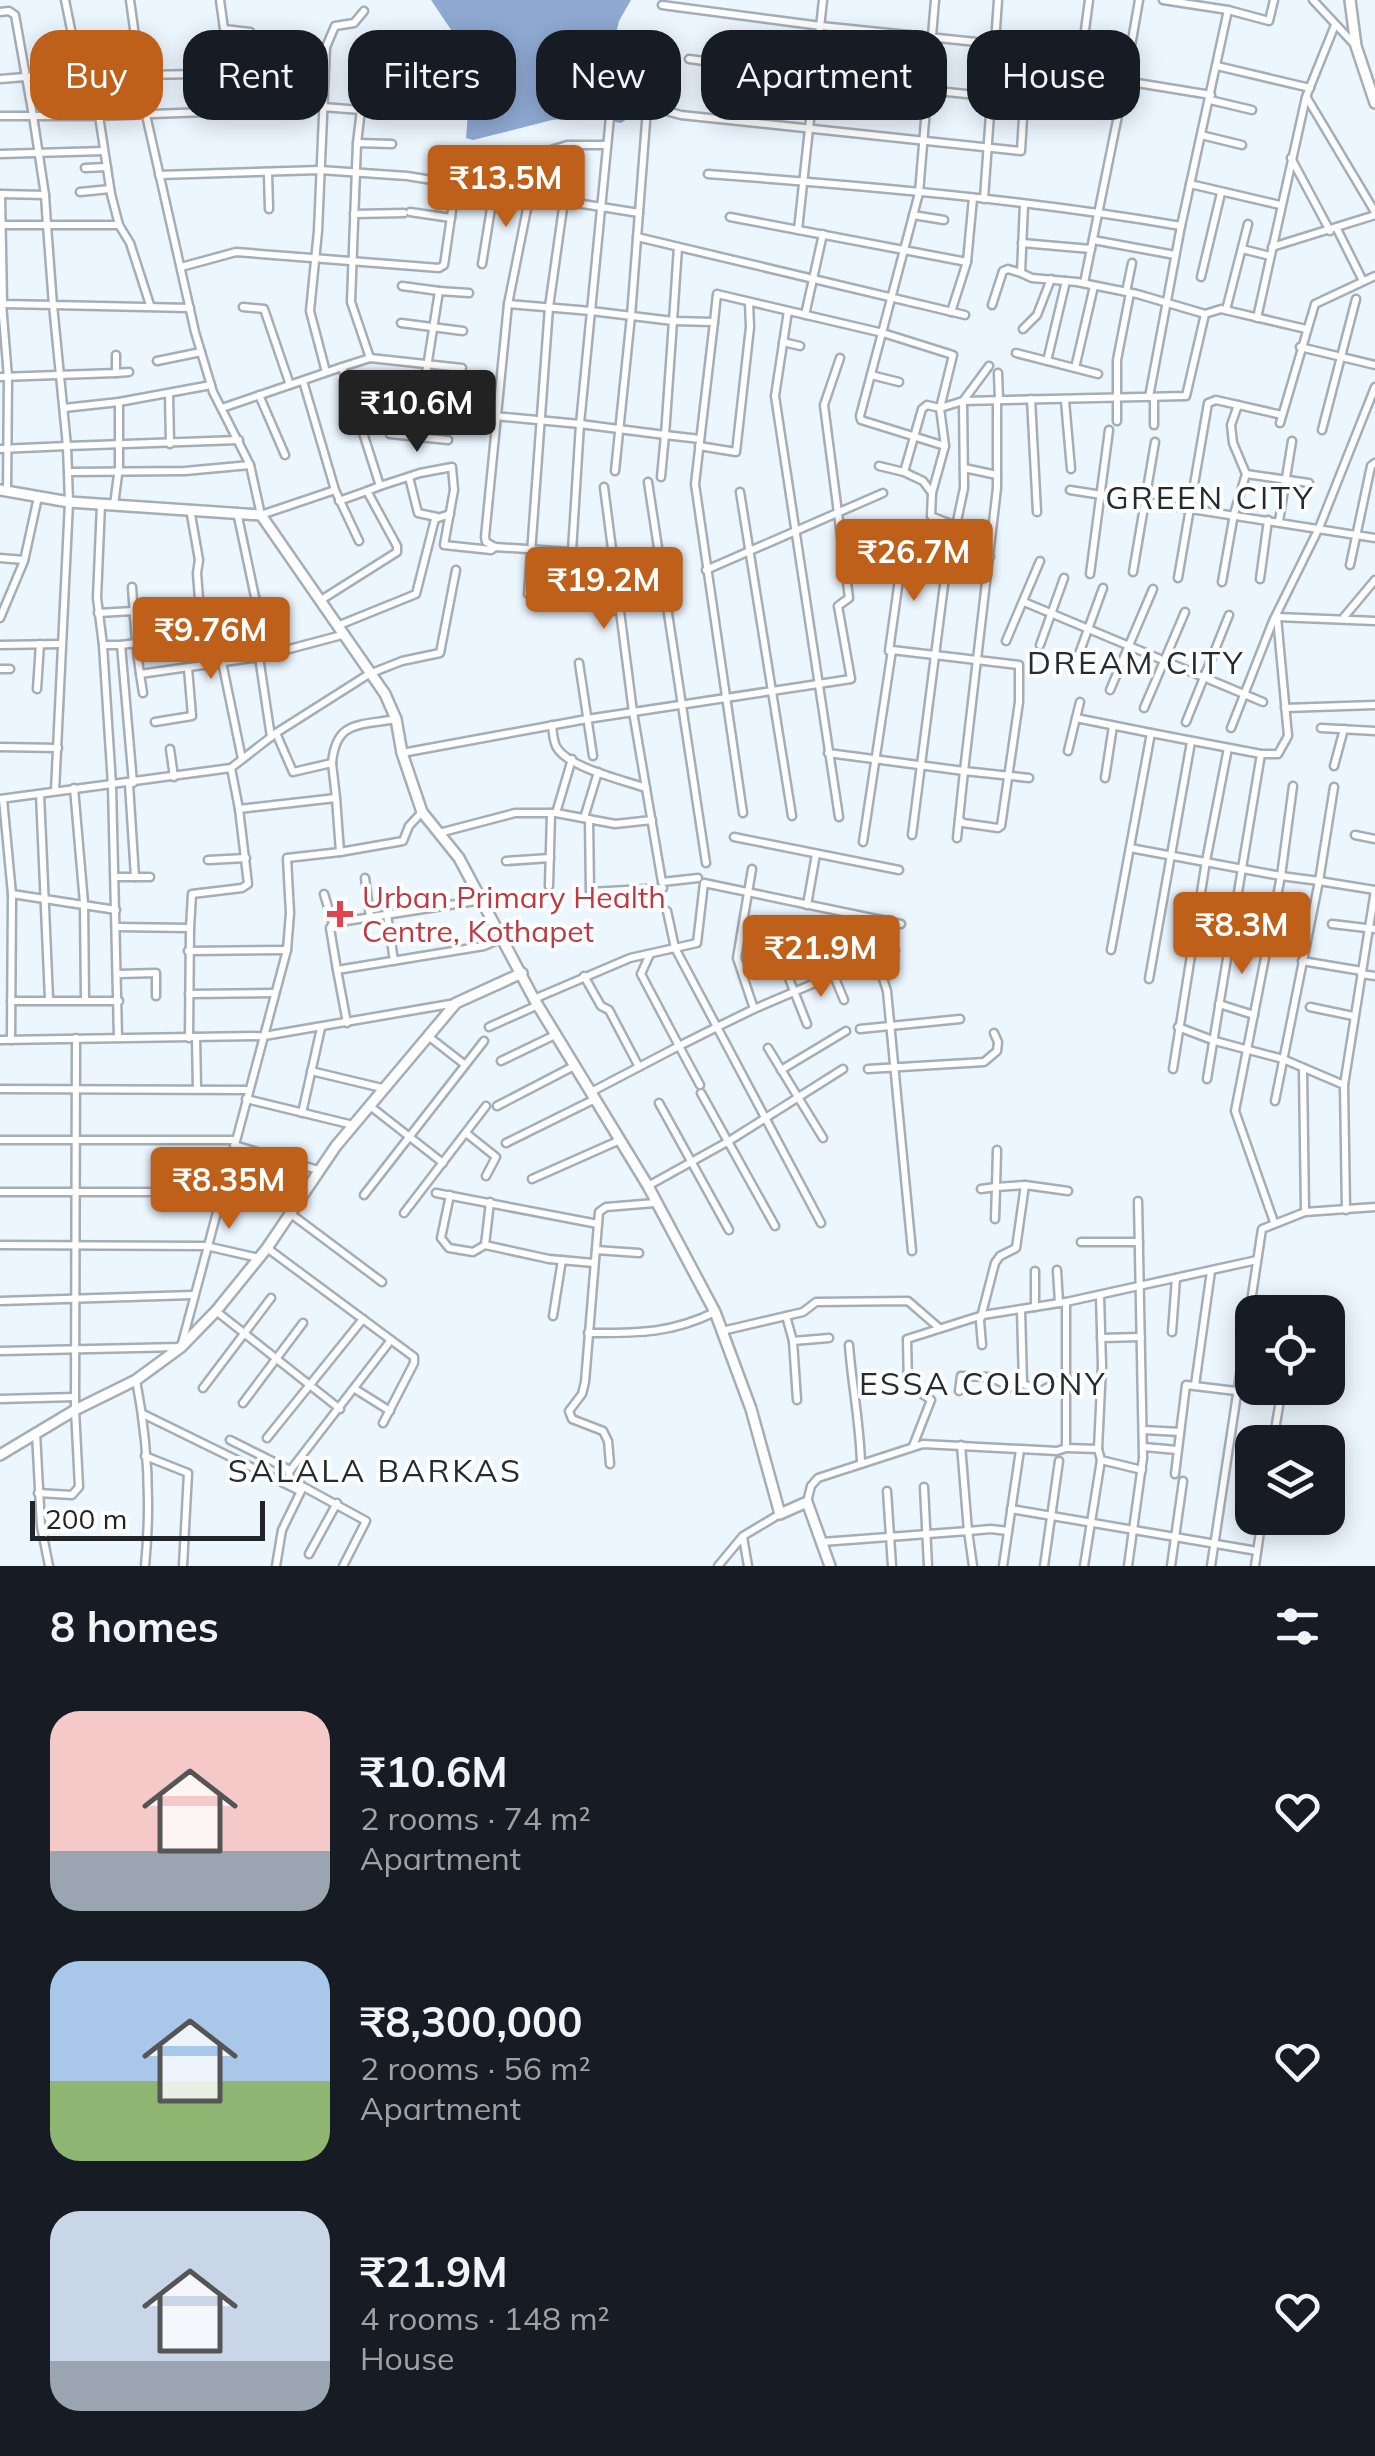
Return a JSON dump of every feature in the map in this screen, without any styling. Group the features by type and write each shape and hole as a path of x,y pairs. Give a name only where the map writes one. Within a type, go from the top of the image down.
{"street":[{"path":"65,0 71,30"},
{"path":"130,0 134,30"},
{"path":"220,0 224,29 233,30"},
{"path":"821,30 823,0"},
{"path":"932,30 936,0"},
{"path":"995,30 998,0"},
{"path":"1086,30 1089,0"},
{"path":"1134,30 1139,0"},
{"path":"1163,0 1269,21 1274,0"},
{"path":"1313,0 1356,46"},
{"path":"1350,0 1356,46 1375,102"},
{"path":"662,5 858,30"},
{"path":"1154,426 1152,397 1167,303 1228,10"},
{"path":"328,39 335,26 354,24 364,11"},
{"path":"0,12 14,15 30,99"},
{"path":"1258,318 1306,97 1335,25"},
{"path":"689,60 701,61"},
{"path":"1217,66 1310,88"},
{"path":"0,80 30,78"},
{"path":"1140,84 1210,97 1252,110"},
{"path":"1242,249 1271,252 1375,213 1306,97"},
{"path":"681,115 1021,151 1023,120"},
{"path":"0,116 30,116"},
{"path":"35,120 48,225 69,472 55,791"},
{"path":"100,120 119,224 130,243 150,304"},
{"path":"147,120 201,352 211,384 250,465 261,515 385,694 422,812 459,858 484,900 536,1002 648,1186 715,1312 752,1409 780,1514"},
{"path":"322,120 310,311 326,372"},
{"path":"360,120 350,302 370,358"},
{"path":"569,599 580,424 610,120"},
{"path":"615,471 647,120"},
{"path":"798,230 810,120"},
{"path":"924,120 919,193 860,418 945,446"},
{"path":"984,199 989,120"},
{"path":"1084,284 1117,120"},
{"path":"1201,135 1242,145"},
{"path":"357,143 392,144"},
{"path":"572,552 494,547 486,542 495,416 508,304 538,154 566,145 607,145"},
{"path":"0,154 104,151"},
{"path":"1291,158 1364,281"},
{"path":"85,168 107,167"},
{"path":"159,175 356,172 639,212"},
{"path":"268,173 269,209"},
{"path":"708,174 984,199 1181,226"},
{"path":"181,267 236,252 442,268 456,184"},
{"path":"1190,184 1280,205"},
{"path":"80,192 110,190"},
{"path":"482,264 494,190"},
{"path":"1201,277 1221,193"},
{"path":"45,195 0,194 3,491 69,502 261,515 335,490"},
{"path":"951,312 967,262 973,198"},
{"path":"528,594 550,306 564,201"},
{"path":"1022,273 1024,204"},
{"path":"354,214 407,213 451,218"},
{"path":"913,215 944,220"},
{"path":"730,217 967,262"},
{"path":"2,225 119,224"},
{"path":"1226,310 1248,224"},
{"path":"806,315 823,234"},
{"path":"637,237 965,315"},
{"path":"1022,243 1092,244 1176,256"},
{"path":"661,477 678,247"},
{"path":"1117,421 1119,342 1132,263"},
{"path":"992,305 1003,271 1008,268 1032,278 1128,292 1205,314 1226,310 1306,329"},
{"path":"1178,578 1208,402 1238,405 1281,419 1315,304 1375,276"},
{"path":"1023,329 1036,315 1051,279"},
{"path":"1047,361 1066,281"},
{"path":"402,286 469,294"},
{"path":"1076,368 1094,286"},
{"path":"416,437 438,290"},
{"path":"743,813 695,484 717,294 883,333 953,355 940,408 945,446 932,493 931,516 956,526 964,468 963,401 990,366"},
{"path":"1322,430 1356,300"},
{"path":"495,416 664,435 736,452 750,302"},
{"path":"2,304 150,304 190,308"},
{"path":"508,304 673,322 714,322"},
{"path":"243,307 266,312 290,385"},
{"path":"788,311 774,396 839,817"},
{"path":"904,472 922,408 927,406 940,408 963,401 1186,396 1205,314"},
{"path":"401,324 463,331"},
{"path":"783,342 800,346"},
{"path":"1300,347 1375,364"},
{"path":"158,361 201,352"},
{"path":"1016,353 1098,374"},
{"path":"116,355 116,373"},
{"path":"222,408 370,358 462,368"},
{"path":"402,753 588,719 851,679 838,606 849,598 824,405 840,358"},
{"path":"342,367 380,486"},
{"path":"4,377 130,372"},
{"path":"957,838 990,557 997,475 998,373"},
{"path":"871,375 899,382"},
{"path":"304,381 335,490 359,541"},
{"path":"64,408 211,384"},
{"path":"1232,728 1375,387"},
{"path":"169,393 170,444"},
{"path":"259,395 285,455"},
{"path":"394,397 453,406"},
{"path":"1031,399 1037,512"},
{"path":"1065,401 1071,470"},
{"path":"114,505 119,402"},
{"path":"1222,582 1234,514 1246,474 1233,443 1231,425 1238,405"},
{"path":"1090,574 1109,430"},
{"path":"390,434 448,440"},
{"path":"5,449 239,440"},
{"path":"1279,521 1292,441"},
{"path":"1133,572 1142,500 1155,442"},
{"path":"1350,565 1371,466 1375,464"},
{"path":"69,472 184,471 250,465"},
{"path":"879,466 923,481 932,493"},
{"path":"340,501 452,467 454,490 444,546 490,550 494,547"},
{"path":"964,468 997,475"},
{"path":"1246,474 1310,483"},
{"path":"409,477 418,514 450,514"},
{"path":"648,482 706,863"},
{"path":"604,487 632,712 665,900"},
{"path":"1070,490 1375,538"},
{"path":"319,601 397,552 368,492"},
{"path":"740,492 792,816"},
{"path":"706,570 883,493"},
{"path":"0,618 24,560 38,497"},
{"path":"101,504 98,612 104,645 112,785 118,1038"},
{"path":"190,509 199,560 196,573 204,665"},
{"path":"237,511 254,596 262,611 272,654"},
{"path":"140,674 272,654 339,631 416,594 436,517"},
{"path":"1260,579 1268,520"},
{"path":"843,554 878,550 990,557"},
{"path":"863,842 904,552"},
{"path":"912,835 948,554"},
{"path":"0,558 24,560"},
{"path":"1006,641 1040,561"},
{"path":"11,1040 12,894 1,799 231,768 274,735 369,674 402,661 440,653 456,570"},
{"path":"1040,645 1064,578"},
{"path":"1343,618 1375,580"},
{"path":"132,587 142,693"},
{"path":"605,614 664,588"},
{"path":"1079,654 1103,588"},
{"path":"1110,690 1154,589"},
{"path":"1024,602 1263,702"},
{"path":"98,612 134,615 228,604"},
{"path":"1144,708 1184,612"},
{"path":"1186,722 1229,615"},
{"path":"1276,616 1375,621"},
{"path":"1076,718 1191,742 1278,754 1288,736 1276,616"},
{"path":"37,689 40,644"},
{"path":"0,645 61,644"},
{"path":"104,645 136,644"},
{"path":"120,645 135,877"},
{"path":"889,652 896,649 978,659 1016,664 1021,669 1000,828 963,823 959,819"},
{"path":"260,657 274,735 293,772 332,763"},
{"path":"222,662 242,759"},
{"path":"579,663 593,756"},
{"path":"155,722 192,716 188,668"},
{"path":"0,669 10,669"},
{"path":"1068,752 1080,702"},
{"path":"1286,708 1375,705"},
{"path":"340,852 332,763 334,742 338,735 356,726 396,720"},
{"path":"552,725 556,747 572,759 647,788"},
{"path":"1105,778 1114,726"},
{"path":"1322,728 1375,730"},
{"path":"1334,766 1344,730"},
{"path":"1111,950 1151,733"},
{"path":"1149,978 1191,742"},
{"path":"0,748 58,748"},
{"path":"1172,1069 1228,748"},
{"path":"170,749 174,777"},
{"path":"828,753 1029,778"},
{"path":"1207,1079 1262,754"},
{"path":"550,886 554,813 572,759"},
{"path":"197,1089 188,951 192,894 245,887 249,881 231,768"},
{"path":"598,772 586,819 590,892 698,878"},
{"path":"1274,1222 1235,1111 1282,876 1293,786"},
{"path":"74,788 84,903 85,1000"},
{"path":"1275,1101 1334,788"},
{"path":"40,794 49,999"},
{"path":"239,809 336,798"},
{"path":"181,1347 287,950 287,858 403,841 409,826 422,812"},
{"path":"440,833 515,813 554,813 615,824 652,820"},
{"path":"1355,835 1375,839"},
{"path":"734,836 899,870"},
{"path":"1130,848 1375,890 1372,928 1353,1016 1344,1085 1346,1210"},
{"path":"807,905 816,854"},
{"path":"208,860 246,858"},
{"path":"506,861 550,858"},
{"path":"752,869 737,958 754,1009"},
{"path":"115,877 150,877"},
{"path":"365,878 370,917"},
{"path":"489,1028 584,976 692,945 700,938 704,884 901,924"},
{"path":"12,894 116,910"},
{"path":"324,894 333,924 330,928 347,1023"},
{"path":"333,924 484,900"},
{"path":"666,911 675,948 821,1223"},
{"path":"386,914 394,961"},
{"path":"1332,924 1372,928"},
{"path":"116,927 190,928"},
{"path":"817,935 844,1000"},
{"path":"847,937 857,964"},
{"path":"337,970 484,946 503,938"},
{"path":"773,938 808,1024"},
{"path":"188,951 287,950"},
{"path":"506,1143 717,1027 895,950"},
{"path":"650,954 641,974 774,1226"},
{"path":"876,957 888,991 912,1251"},
{"path":"1302,961 1375,976"},
{"path":"118,974 156,973 156,996"},
{"path":"0,1040 264,1036 456,1003 522,973"},
{"path":"584,976 601,1006 609,1010 639,1067"},
{"path":"190,994 275,993"},
{"path":"11,1002 119,1000"},
{"path":"0,1456 74,1410 136,1380 181,1347 267,1248 318,1170 456,1003"},
{"path":"1218,1004 1254,1015"},
{"path":"1310,1007 1353,1016"},
{"path":"860,1030 960,1019"},
{"path":"1178,1027 1283,1059 1344,1085"},
{"path":"302,1113 321,1028"},
{"path":"781,1070 846,1031"},
{"path":"501,1061 556,1034"},
{"path":"868,1069 984,1062 997,1050 994,1034"},
{"path":"428,1036 464,1064"},
{"path":"38,1493 72,1495 78,1490 74,1410 76,1038"},
{"path":"364,1195 484,1041"},
{"path":"768,1048 823,1138"},
{"path":"497,1106 574,1066"},
{"path":"648,1186 729,1141 843,1069"},
{"path":"1303,1069 1305,1212"},
{"path":"311,1070 382,1088"},
{"path":"0,1089 197,1089 248,1095 353,1125"},
{"path":"659,1103 729,1230"},
{"path":"369,1106 443,1163"},
{"path":"404,1213 486,1106"},
{"path":"466,1133 496,1157 486,1176"},
{"path":"0,1140 234,1143 318,1170"},
{"path":"532,1180 620,1140"},
{"path":"995,1220 997,1150"},
{"path":"982,1345 983,1315 996,1259 1017,1246 1026,1185"},
{"path":"981,1189 1026,1185 1068,1191"},
{"path":"0,1192 221,1192 292,1210 382,1282"},
{"path":"436,1193 598,1224"},
{"path":"450,1195 441,1238 444,1244 473,1252 485,1245 594,1263"},
{"path":"1128,1566 1144,1447 1138,1201"},
{"path":"485,1245 490,1202"},
{"path":"610,1464 605,1435 572,1418 569,1411 582,1394 585,1382 598,1224 602,1208 655,1203"},
{"path":"1253,1295 1262,1229 1305,1212 1375,1207"},
{"path":"1082,1242 1138,1242"},
{"path":"0,1245 206,1246 259,1258"},
{"path":"267,1248 415,1360 383,1424"},
{"path":"596,1250 639,1253"},
{"path":"553,1316 562,1260"},
{"path":"914,1446 931,1400 908,1384 908,1339 983,1315 1063,1303 1256,1260"},
{"path":"1056,1270 1063,1303 1066,1448"},
{"path":"1035,1271 1036,1307"},
{"path":"1195,1385 1211,1271"},
{"path":"1172,1332 1176,1278"},
{"path":"0,1301 193,1295"},
{"path":"1084,1566 1102,1460 1098,1449 1100,1295"},
{"path":"203,1388 271,1298"},
{"path":"722,1331 802,1312 816,1302 908,1301 938,1327"},
{"path":"1021,1310 1023,1384"},
{"path":"216,1311 340,1408"},
{"path":"588,1333 661,1332 687,1326 715,1312"},
{"path":"786,1316 797,1400"},
{"path":"267,1438 363,1319"},
{"path":"243,1403 303,1322"},
{"path":"1102,1338 1141,1337"},
{"path":"792,1342 829,1338"},
{"path":"301,1489 288,1476 290,1470 391,1340"},
{"path":"849,1345 854,1400 860,1416 861,1464"},
{"path":"0,1351 181,1347"},
{"path":"959,1391 963,1376 990,1377 1011,1387 1023,1384 1041,1391 1066,1377"},
{"path":"136,1380 143,1414 150,1512 145,1566"},
{"path":"1175,1474 1184,1388 1195,1385 1235,1391"},
{"path":"355,1389 390,1411"},
{"path":"0,1399 75,1396"},
{"path":"1211,1566 1235,1398"},
{"path":"143,1414 337,1503 366,1521 343,1566"},
{"path":"1144,1430 1180,1432"},
{"path":"36,1432 40,1526 50,1566"},
{"path":"230,1440 290,1470"},
{"path":"961,1445 973,1566"},
{"path":"830,1566 807,1502 814,1481 914,1446 1098,1449"},
{"path":"1144,1447 1178,1450"},
{"path":"1003,1566 1020,1450"},
{"path":"146,1456 188,1473 183,1566"},
{"path":"1102,1460 1142,1470"},
{"path":"1044,1566 1059,1462"},
{"path":"1170,1566 1183,1481"},
{"path":"924,1488 928,1566"},
{"path":"276,1566 282,1530 301,1489"},
{"path":"886,1490 892,1566"},
{"path":"718,1566 743,1536 807,1502"},
{"path":"308,1554 337,1503"},
{"path":"1012,1509 1257,1551"},
{"path":"822,1542 990,1528 1008,1531"},
{"path":"1255,1566 1259,1535"},
{"path":"743,1536 748,1566"}],"water":[{"path":"431,0 631,0 617,30 536,30 536,120 552,120 473,140 466,138 467,120 516,120 516,30 451,30"}],"place":[{"name":"Urban Primary Health Centre, Kothapet","path":"340,914"}],"district":[{"name":"GREEN CITY","path":"1210,497"},
{"name":"DREAM CITY","path":"1136,662"},
{"name":"ESSA COLONY","path":"983,1383"},
{"name":"SALALA BARKAS","path":"375,1470"}]}
